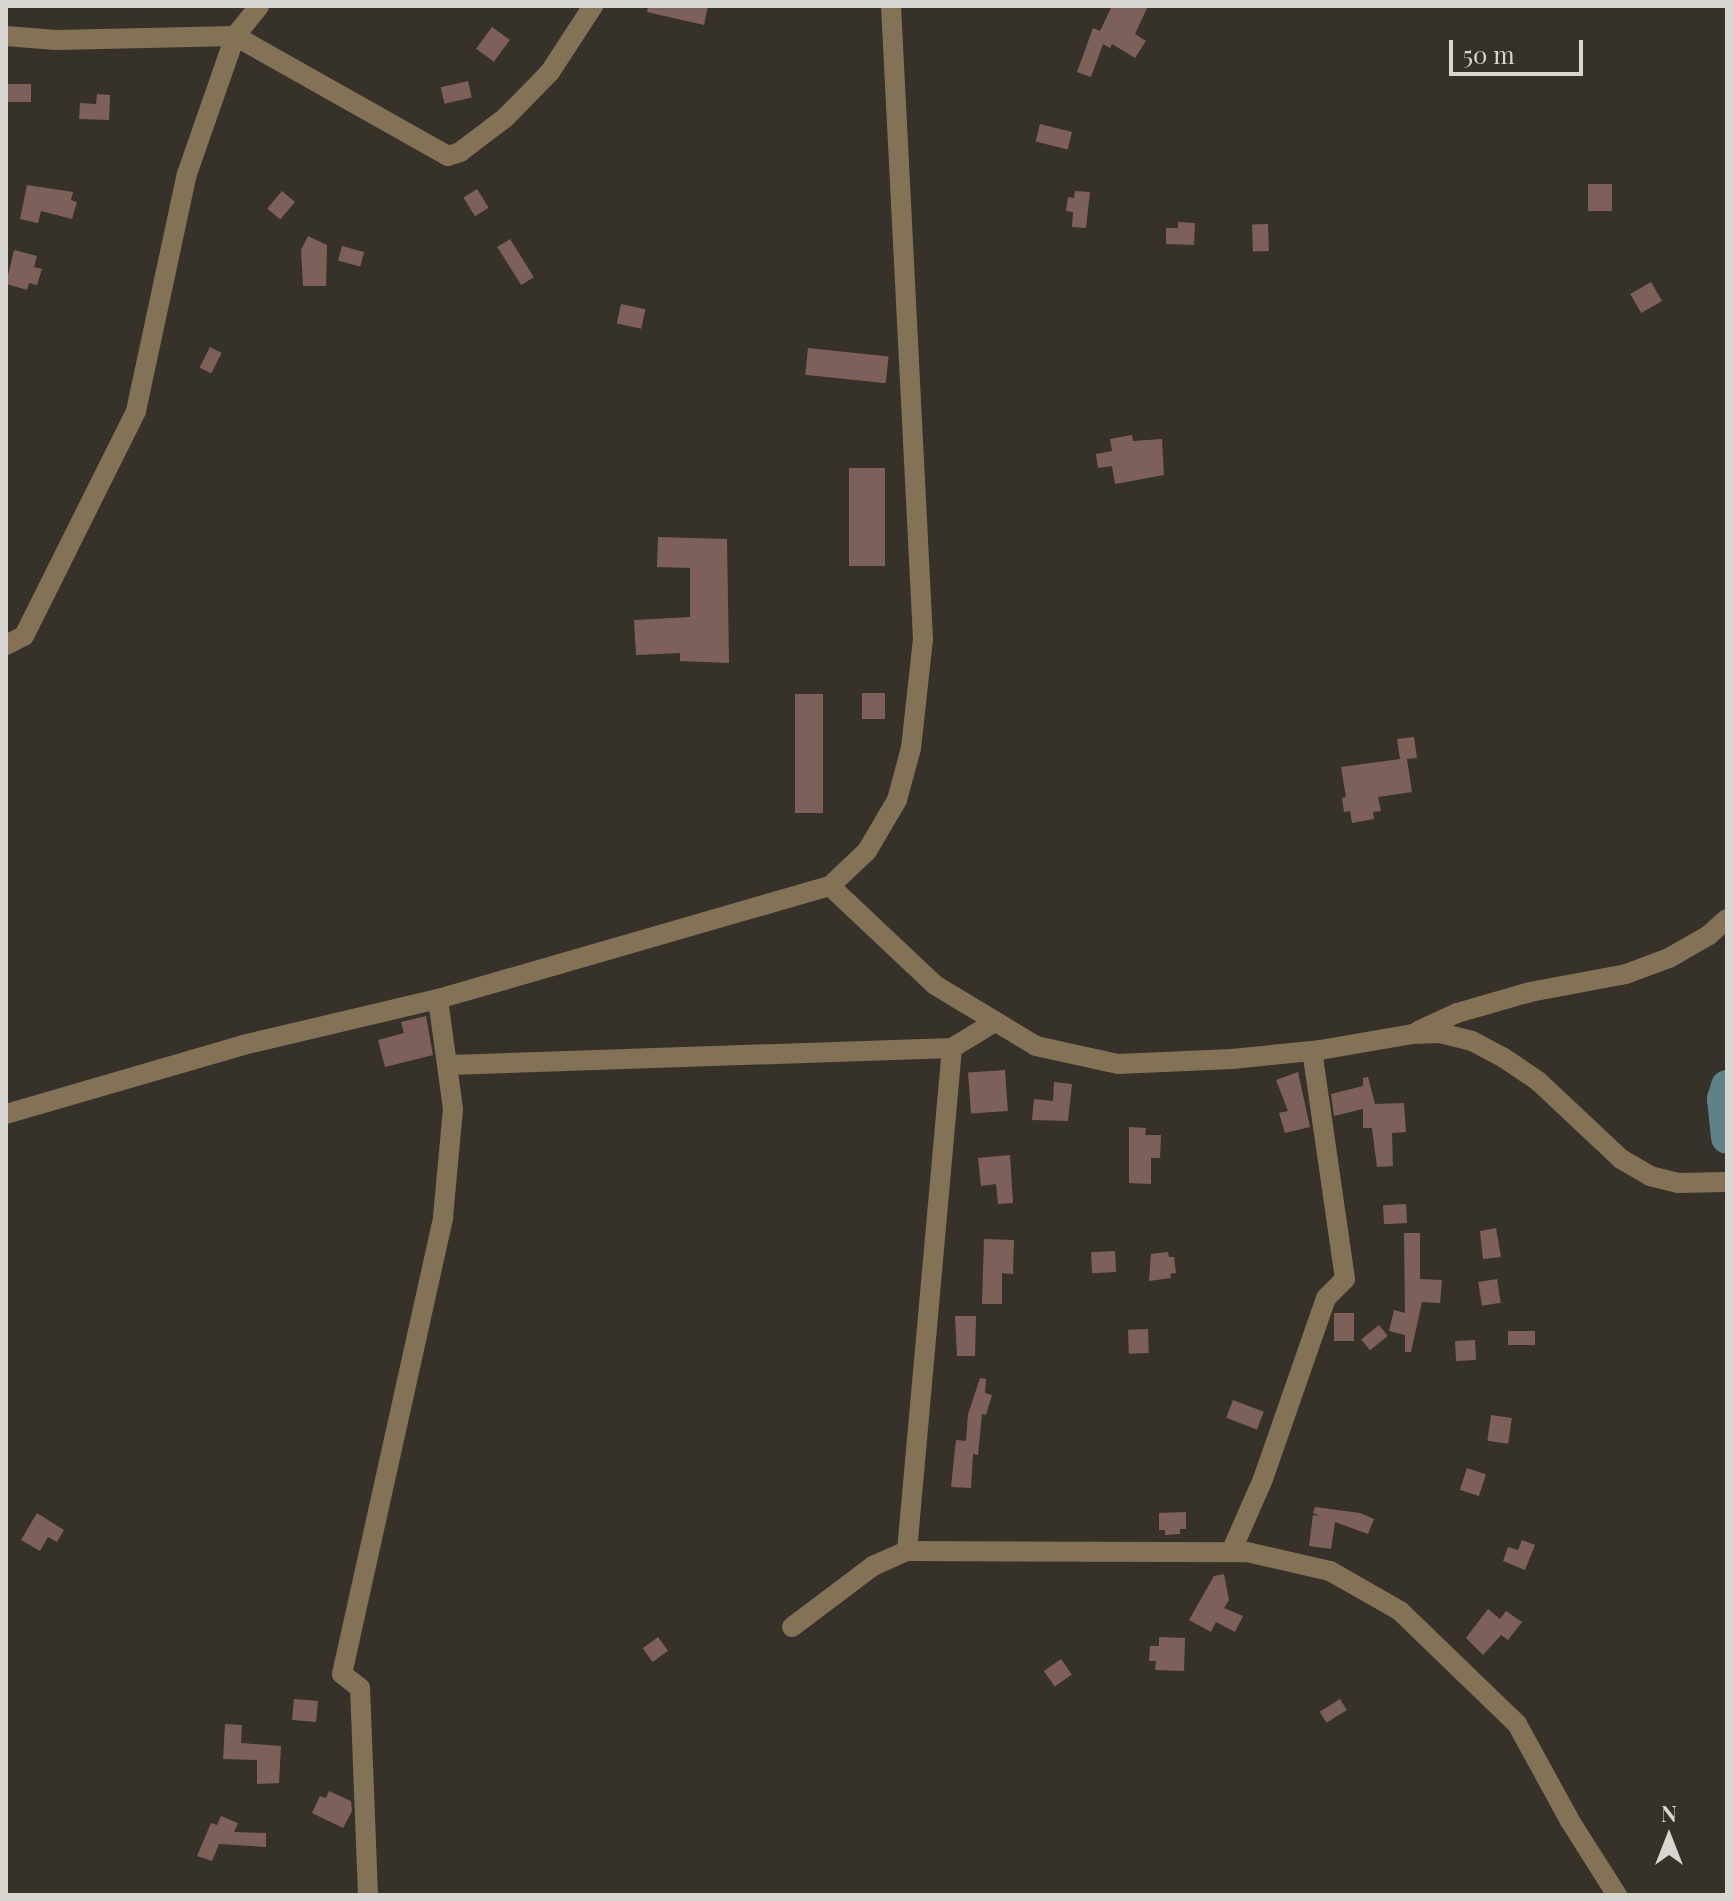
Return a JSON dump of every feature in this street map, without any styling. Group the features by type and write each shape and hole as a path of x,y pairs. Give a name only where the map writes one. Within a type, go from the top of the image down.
{"street":[{"path":"6,645 24,636 136,411 187,174 235,36 259,6"},
{"path":"6,36 56,40 235,36 448,156 460,152 505,118 550,72 593,6"},
{"path":"6,1114 243,1045 438,999 830,886 867,851 897,800 911,748 923,639 891,6"},
{"path":"830,886 935,985 993,1023 1036,1046 1118,1064 1312,1051 1413,1034 1440,1033 1504,1058 1538,1081 1621,1159 1650,1176 1678,1183 1719,1182"},
{"path":"1413,1034 1457,1013 1669,958 1709,935 1727,919"},
{"path":"368,1895 360,1688 342,1674 443,1217 453,1109 438,999"},
{"path":"449,1065 952,1048 993,1023"},
{"path":"907,1551 952,1048"},
{"path":"1231,1552 1263,1479 1326,1298 1345,1279 1312,1051"},
{"path":"792,1627 873,1566 907,1551 1231,1552 1330,1571 1400,1611 1517,1724 1570,1821 1617,1895"}],"building":[{"path":"648,6 708,6 704,25 647,12"},
{"path":"1112,6 1148,6 1135,34 1146,41 1135,58 1112,44 1110,48 1103,44 1091,77 1077,72 1093,28 1100,31"},
{"path":"492,27 510,40 494,62 476,49"},
{"path":"468,81 472,98 445,104 441,87"},
{"path":"6,84 31,84 31,102 6,102"},
{"path":"97,94 110,95 109,120 79,119 80,103 96,104"},
{"path":"1040,124 1072,132 1068,149 1036,141"},
{"path":"1588,184 1612,184 1612,211 1588,211"},
{"path":"27,185 73,192 71,200 77,202 72,219 41,211 38,223 20,219"},
{"path":"477,189 489,208 475,216 463,197"},
{"path":"282,191 295,202 280,220 267,209"},
{"path":"1075,191 1090,192 1086,228 1072,227 1073,212 1066,211 1068,197 1074,198"},
{"path":"1178,222 1195,223 1194,245 1166,244 1166,228 1178,228"},
{"path":"1268,224 1269,251 1253,252 1252,225"},
{"path":"308,236 327,245 326,286 303,286 301,250"},
{"path":"510,239 534,277 521,285 497,247"},
{"path":"342,246 364,252 360,266 338,260"},
{"path":"14,250 37,256 34,267 42,269 37,285 29,283 27,290 6,284"},
{"path":"1651,282 1662,301 1641,313 1630,294"},
{"path":"621,304 645,309 641,329 617,324"},
{"path":"210,347 222,353 211,373 200,367"},
{"path":"808,348 889,356 886,383 805,375"},
{"path":"1132,435 1133,441 1162,439 1164,475 1115,484 1112,466 1098,468 1096,454 1112,451 1110,439"},
{"path":"849,468 885,468 885,566 849,566"},
{"path":"658,537 727,539 729,663 680,661 680,653 636,655 634,620 690,617 690,568 657,567"},
{"path":"862,693 885,693 885,719 862,719"},
{"path":"795,694 823,694 823,813 795,813"},
{"path":"1414,737 1417,758 1407,759 1412,792 1378,797 1381,811 1373,812 1374,819 1352,823 1350,811 1344,812 1342,798 1346,797 1341,767 1400,759 1397,739"},
{"path":"426,1016 433,1055 385,1067 378,1040 404,1033 401,1022"},
{"path":"1005,1070 1008,1111 971,1113 968,1073"},
{"path":"1298,1072 1310,1127 1285,1133 1279,1113 1288,1111 1276,1080"},
{"path":"1368,1077 1375,1104 1404,1103 1406,1132 1392,1133 1393,1166 1377,1167 1372,1128 1363,1128 1363,1109 1334,1116 1331,1094 1363,1086 1363,1078"},
{"path":"1054,1082 1072,1084 1068,1121 1032,1120 1034,1099 1053,1101"},
{"path":"1129,1127 1146,1128 1145,1135 1161,1135 1160,1158 1151,1158 1151,1184 1129,1183"},
{"path":"1010,1155 1013,1203 998,1204 996,1184 981,1186 978,1158"},
{"path":"1406,1204 1407,1223 1384,1224 1383,1205"},
{"path":"1496,1228 1501,1257 1483,1259 1480,1231"},
{"path":"1404,1233 1420,1233 1420,1279 1442,1280 1440,1303 1422,1302 1411,1352 1405,1352 1405,1335 1389,1331 1394,1310 1405,1313"},
{"path":"984,1239 1014,1240 1013,1274 1002,1273 1002,1304 982,1304"},
{"path":"1115,1251 1116,1272 1092,1273 1091,1252"},
{"path":"1168,1252 1169,1257 1174,1257 1176,1273 1170,1274 1171,1278 1149,1281 1151,1254"},
{"path":"1497,1279 1501,1303 1482,1306 1478,1282"},
{"path":"1334,1313 1354,1313 1354,1341 1334,1341"},
{"path":"955,1316 976,1316 975,1356 957,1356"},
{"path":"1379,1325 1388,1336 1370,1350 1361,1339"},
{"path":"1148,1329 1149,1353 1129,1354 1128,1330"},
{"path":"1508,1331 1535,1331 1535,1345 1508,1345"},
{"path":"1475,1340 1476,1360 1456,1361 1455,1341"},
{"path":"980,1378 986,1379 985,1393 992,1395 986,1415 982,1414 978,1455 973,1454 971,1488 951,1487 956,1440 966,1441 968,1414"},
{"path":"1233,1400 1264,1412 1257,1430 1226,1418"},
{"path":"1491,1415 1512,1418 1508,1444 1487,1441"},
{"path":"1467,1468 1486,1474 1479,1496 1460,1490"},
{"path":"1315,1507 1360,1513 1374,1519 1368,1534 1335,1522 1331,1549 1309,1546 1313,1515 1320,1516 1313,1513"},
{"path":"1186,1512 1186,1529 1180,1529 1180,1534 1165,1535 1165,1530 1159,1530 1159,1513"},
{"path":"37,1513 64,1530 57,1542 48,1537 40,1551 21,1540"},
{"path":"1522,1540 1535,1545 1525,1570 1503,1561 1508,1547 1518,1550"},
{"path":"1224,1574 1229,1600 1224,1608 1243,1616 1235,1632 1216,1622 1211,1632 1189,1620 1214,1576"},
{"path":"1488,1609 1500,1619 1506,1611 1522,1622 1508,1640 1501,1635 1483,1655 1466,1638"},
{"path":"658,1637 668,1651 653,1662 643,1648"},
{"path":"1159,1637 1185,1638 1184,1671 1155,1670 1156,1661 1149,1661 1150,1646 1159,1646"},
{"path":"1061,1659 1072,1675 1055,1687 1044,1671"},
{"path":"294,1699 318,1701 316,1722 292,1720"},
{"path":"1340,1699 1347,1710 1327,1723 1320,1712"},
{"path":"225,1724 242,1725 241,1743 281,1746 279,1783 257,1784 257,1760 223,1759"},
{"path":"329,1791 351,1801 352,1811 343,1828 312,1813 320,1796 326,1798"},
{"path":"221,1816 238,1823 234,1832 266,1833 266,1847 219,1844 212,1861 197,1856 211,1823 217,1825"}],"waterway":[{"path":"1727,1086 1723,1099 1727,1138"}]}
